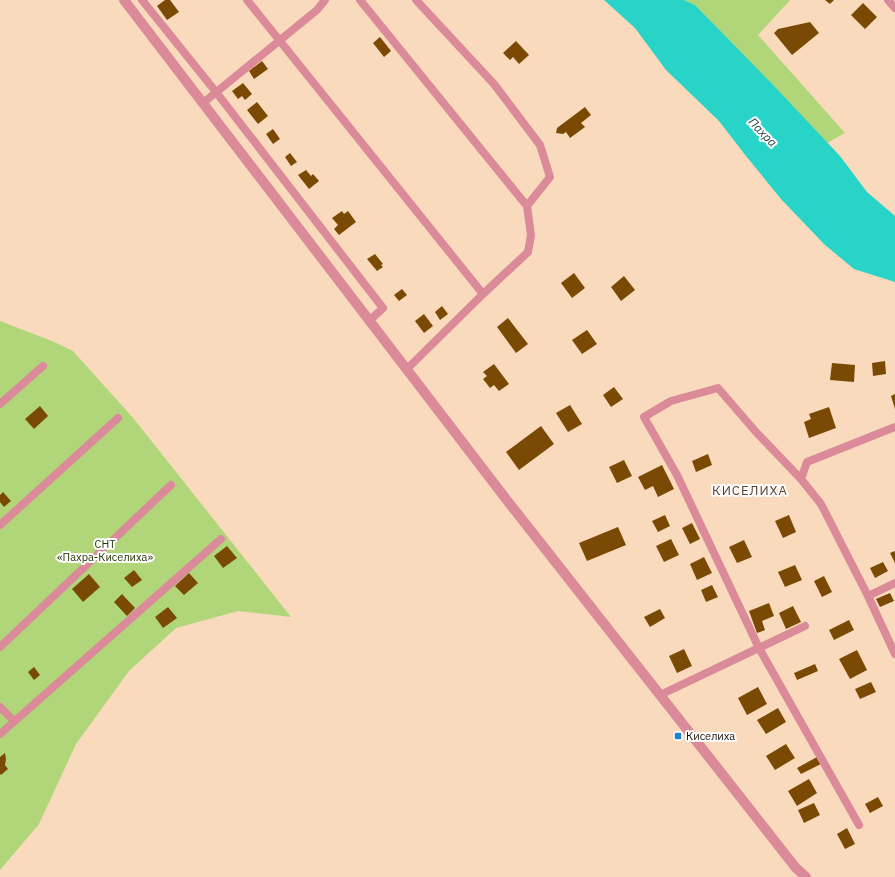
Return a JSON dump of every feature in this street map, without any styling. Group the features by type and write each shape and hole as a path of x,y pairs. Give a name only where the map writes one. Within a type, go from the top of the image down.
{"street":[{"path":"124,0 506,499 796,868 806,877"},
{"path":"142,0 216,92 383,308 369,321"},
{"path":"247,0 483,294"},
{"path":"202,103 317,10 326,0"},
{"path":"360,0 527,206 531,235 528,252 406,370"},
{"path":"416,0 494,84 540,145 550,177 527,206"},
{"path":"888,0 895,8"},
{"path":"0,404 43,366"},
{"path":"859,825 758,648 677,475 644,417 671,401 718,388 756,432 801,479 821,504 868,596 895,654"},
{"path":"0,525 118,418"},
{"path":"801,479 807,462 895,427"},
{"path":"0,647 171,485"},
{"path":"0,734 221,539"},
{"path":"868,596 895,582"},
{"path":"660,695 805,626"},
{"path":"0,707 14,721"}],"green space":[{"path":"684,0 790,0 758,35 845,133 827,143 695,5"},
{"name":"СНТ «Пахра-Киселиха»","path":"0,321 52,341 73,351 134,419 291,617 238,611 176,628 129,671 76,744 39,824 0,870"}],"water":[{"name":"Пахра","path":"604,0 684,0 695,5 840,156 867,192 895,216 895,282 854,269 825,245 781,199 719,121 666,70 635,28"}],"building":[{"path":"165,0 170,0 179,12 167,20 157,6"},
{"path":"825,0 834,0 830,4"},
{"path":"863,3 877,17 865,29 851,15"},
{"path":"810,22 819,33 792,55 774,33 778,29"},
{"path":"380,37 391,51 384,57 373,43"},
{"path":"516,41 529,55 519,64 513,57 510,60 503,53"},
{"path":"262,61 268,69 254,79 249,71"},
{"path":"243,83 252,94 245,100 242,96 238,99 232,91"},
{"path":"257,102 268,116 258,124 247,110"},
{"path":"585,107 591,115 581,123 585,127 570,138 566,132 563,134 556,133 557,128"},
{"path":"273,129 280,139 273,144 266,134"},
{"path":"290,153 297,162 291,166 285,157"},
{"path":"306,170 311,176 313,174 319,181 309,189 298,175"},
{"path":"342,211 344,214 348,211 356,222 339,235 334,229 338,225 332,218"},
{"path":"375,254 383,264 381,265 383,267 377,271 367,259"},
{"path":"574,273 585,288 572,298 561,283"},
{"path":"624,276 635,290 621,301 611,287"},
{"path":"402,289 407,295 399,301 394,295"},
{"path":"442,306 448,314 440,320 435,312"},
{"path":"424,314 433,326 424,333 415,321"},
{"path":"508,318 528,344 516,353 497,327"},
{"path":"587,330 597,344 582,354 572,340"},
{"path":"885,361 886,374 873,376 872,363"},
{"path":"832,363 855,365 854,382 830,380"},
{"path":"494,364 509,384 499,391 494,385 490,388 483,379 487,376 483,372"},
{"path":"614,387 623,399 611,407 603,395"},
{"path":"895,394 895,409 891,396"},
{"path":"570,405 582,424 568,432 556,413"},
{"path":"40,406 48,416 34,429 25,419"},
{"path":"829,407 836,428 809,438 804,422 811,419 809,414"},
{"path":"541,426 554,444 519,470 506,452"},
{"path":"708,454 712,465 696,472 692,461"},
{"path":"624,460 632,476 617,483 609,467"},
{"path":"662,465 674,489 658,497 653,486 645,490 638,477"},
{"path":"3,492 11,501 4,507 0,502 0,495"},
{"path":"665,515 670,526 658,532 652,521"},
{"path":"789,515 796,532 783,538 775,521"},
{"path":"692,523 700,539 690,544 682,528"},
{"path":"618,527 626,545 587,561 579,543"},
{"path":"671,539 679,555 664,562 656,546"},
{"path":"744,540 752,557 737,563 729,547"},
{"path":"227,546 237,558 223,568 214,556"},
{"path":"895,551 895,563 890,553"},
{"path":"704,557 712,573 697,580 690,564"},
{"path":"883,562 888,571 875,578 870,568"},
{"path":"795,565 802,580 785,587 778,572"},
{"path":"134,570 142,580 132,587 124,578"},
{"path":"189,573 198,583 184,595 175,586"},
{"path":"89,574 100,587 83,602 72,589"},
{"path":"824,576 832,592 822,597 814,581"},
{"path":"712,585 718,597 706,602 701,590"},
{"path":"890,593 894,601 880,607 876,599"},
{"path":"122,594 135,608 127,616 114,602"},
{"path":"769,603 774,616 762,621 765,630 757,633 749,611"},
{"path":"793,606 801,622 786,629 779,613"},
{"path":"168,607 177,618 163,628 155,617"},
{"path":"660,609 665,618 650,627 644,617"},
{"path":"849,620 854,630 834,640 829,630"},
{"path":"684,649 692,666 677,673 669,656"},
{"path":"857,650 867,670 850,679 839,659"},
{"path":"815,664 818,671 797,680 794,673"},
{"path":"34,667 40,675 34,680 28,672"},
{"path":"871,682 876,692 860,699 855,689"},
{"path":"758,687 767,704 747,715 738,698"},
{"path":"778,708 786,722 766,734 757,720"},
{"path":"786,744 795,758 775,770 766,756"},
{"path":"5,753 5,765 8,769 1,775 0,757"},
{"path":"817,757 821,764 801,774 797,768"},
{"path":"809,779 817,793 797,806 788,791"},
{"path":"878,797 883,806 870,813 865,804"},
{"path":"814,803 820,815 804,823 798,810"},
{"path":"847,828 855,844 845,849 837,834"}],"place":[{"name":"Киселиха","path":"678,736"}],"district":[{"name":"КИСЕЛИХА","path":"750,490"}]}
